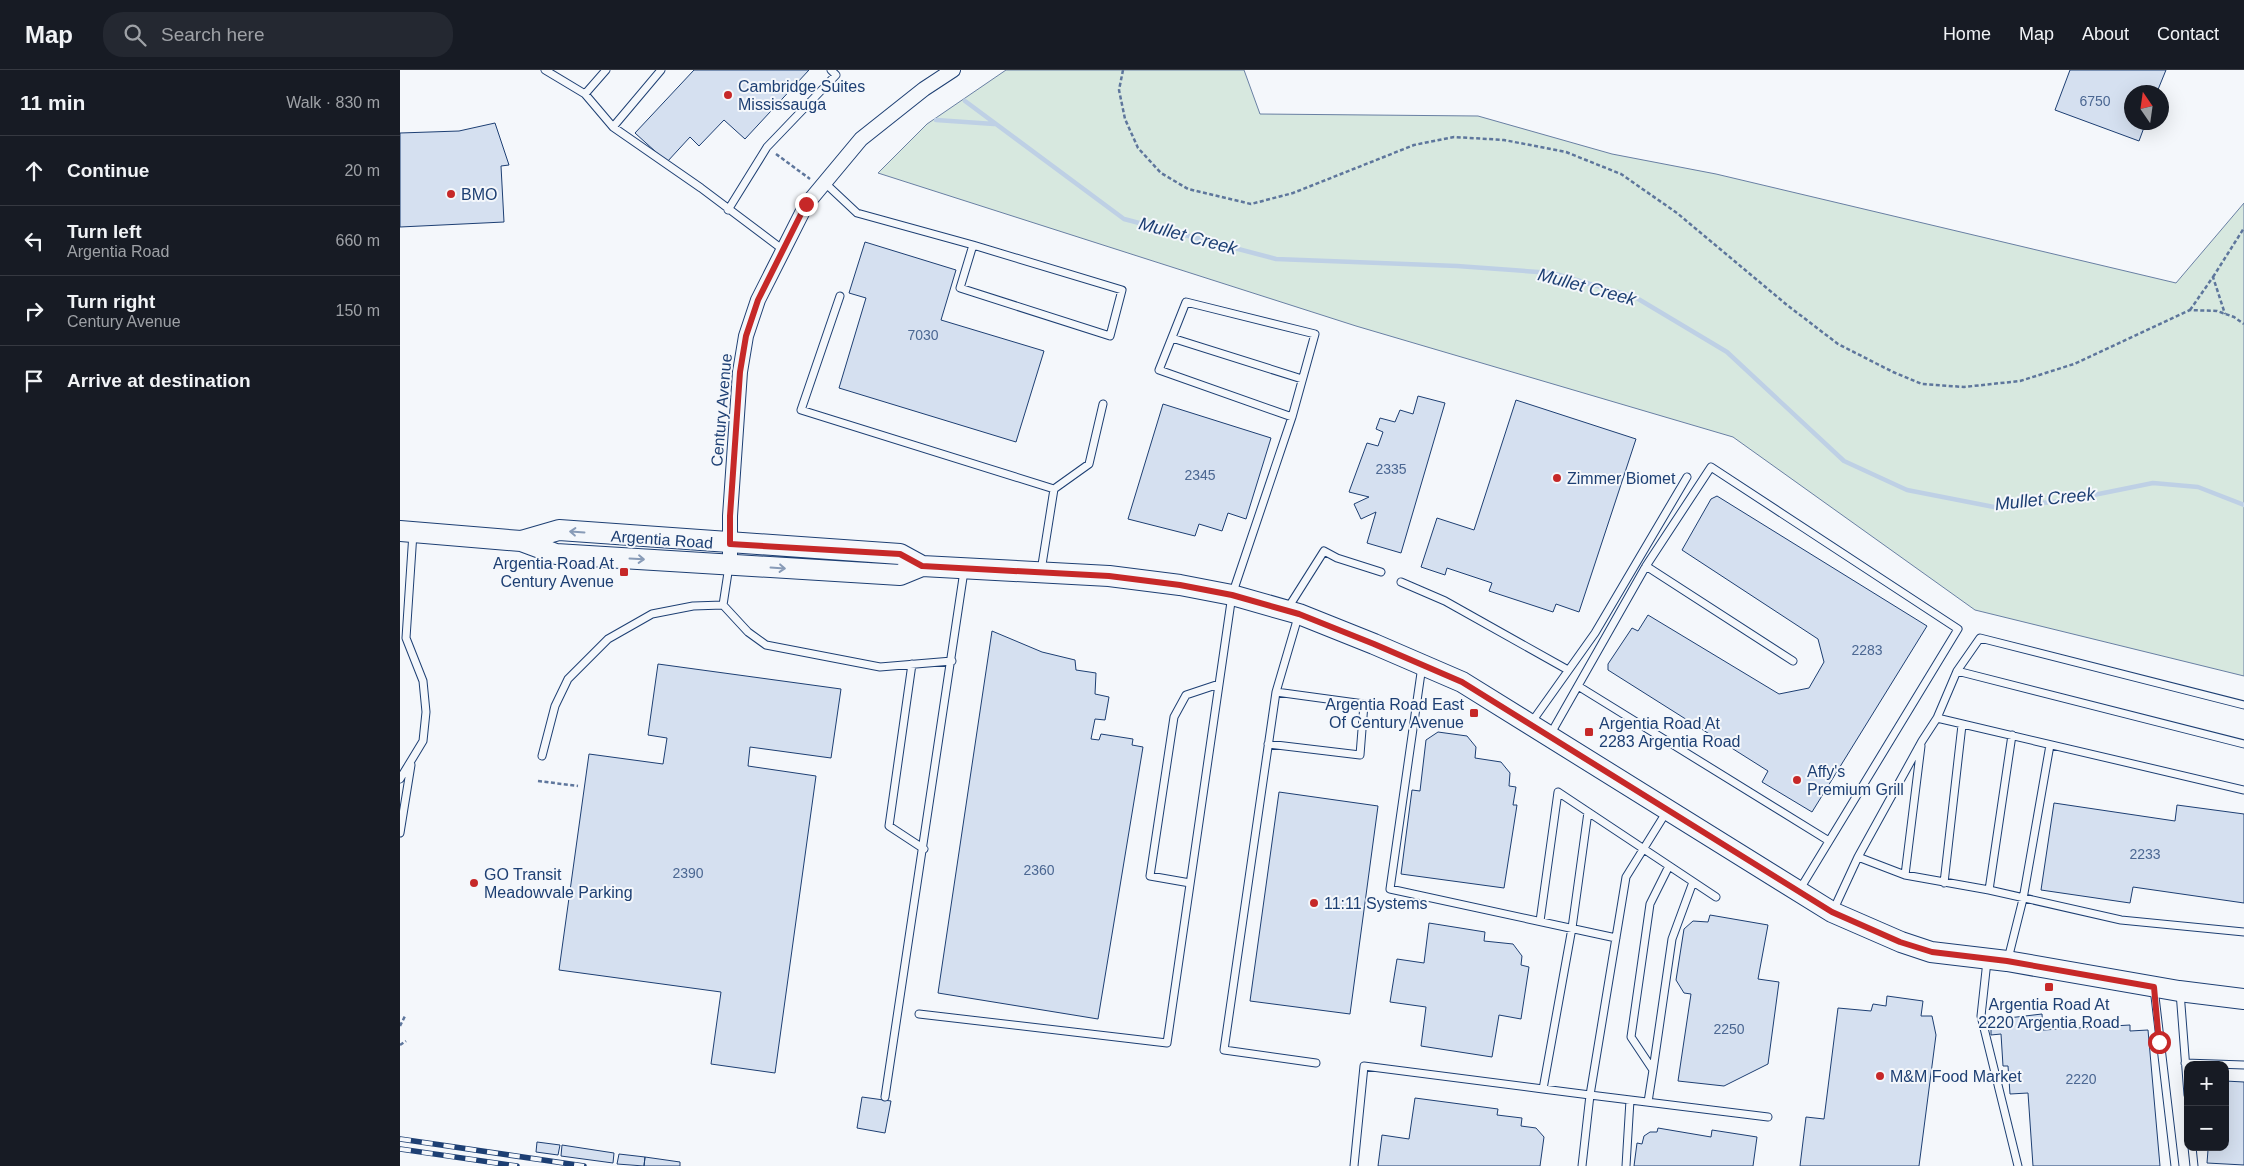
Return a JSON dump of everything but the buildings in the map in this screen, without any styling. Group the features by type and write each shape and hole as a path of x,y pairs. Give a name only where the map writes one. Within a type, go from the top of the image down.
{"street":[{"name":"Century Avenue","path":"730,564 730,516 740,372 746,336 758,300 806,204 861,139 924,89 953,70"},
{"name":"Argentia Road","path":"520,541 559,530 730,544 900,554 922,566"},
{"name":"Argentia Road","path":"406,532 520,541 556,554 900,574 922,566 1041,571 1109,576 1180,585 1232,595 1292,612 1374,644 1462,682 1798,892 1832,912 1900,942 1932,952 2007,961 2154,987 2244,999"}],"lane":[{"path":"545,70 585,94 613,126 782,249"},
{"path":"585,94 606,70"},
{"path":"613,126 660,70"},
{"path":"728,210 767,147 836,75 830,70"},
{"path":"823,185 857,212 973,245 1122,290 1110,336 960,288 973,245"},
{"path":"840,296 801,410 1054,489"},
{"path":"919,1014 1166,1043 1232,595 1292,417 1315,334 1186,302 1159,370 1292,417"},
{"path":"1172,338 1302,379"},
{"path":"1041,571 1054,489 1089,464 1103,404"},
{"path":"1549,736 1646,566 1711,468 1958,629 1798,892"},
{"path":"1530,725 1595,633 1688,477"},
{"path":"400,779 423,741 426,712 423,681 406,638 406,532"},
{"path":"1316,1063 1224,1050 1276,692 1292,612 1324,551 1337,558 1380,572"},
{"path":"723,605 730,564"},
{"path":"1646,566 1793,661"},
{"path":"886,1097 952,661 964,568"},
{"path":"1401,582 1445,601 1568,670"},
{"path":"542,756 555,706 568,679 608,639 652,614 693,606 723,605 748,632 766,645 880,667 952,661"},
{"path":"1832,912 1858,857 1922,741 1937,718 1957,671 1980,638 2244,705"},
{"path":"912,664 889,826 924,849"},
{"path":"1422,666 1390,889 1616,938"},
{"path":"1957,671 2244,744"},
{"path":"1190,883 1150,876 1151,867 1174,717 1186,695 1220,684"},
{"path":"1578,686 1829,842"},
{"path":"1268,744 1360,755 1364,704 1276,692"},
{"path":"1937,718 2244,790"},
{"path":"1944,883 1962,725"},
{"path":"1989,890 2012,735"},
{"path":"1905,875 1922,741"},
{"path":"2007,961 2023,899 2050,744"},
{"path":"400,833 411,762"},
{"path":"1540,921 1558,792 1716,897"},
{"path":"1582,1166 1590,1095 1626,877 1668,811"},
{"path":"1543,1089 1572,928 1588,812"},
{"path":"1858,857 1905,875 1989,890 2121,920 2244,932"},
{"path":"1653,1070 1630,1037 1650,904 1669,866"},
{"path":"1648,1102 1672,939 1693,882"},
{"path":"1987,960 1981,1016 2018,1166"},
{"path":"2154,987 2174,1166"},
{"path":"2180,991 2185,1061"},
{"path":"2229,1065 2244,1066"},
{"path":"1354,1166 1364,1066 1768,1117"},
{"path":"1626,1166 1630,1100"},
{"path":"2192,1151 2194,1166"}],"path":[{"path":"1123,70 1119,90 1125,118 1138,148 1161,173 1188,189 1251,204 1293,193 1414,145 1454,136 1504,140 1566,152 1621,174 1677,213 1787,305 1838,344 1892,372 1922,384 1964,387 2020,381 2074,364 2190,310 2225,314 2244,324"},
{"path":"767,147 823,185"},
{"path":"2190,310 2244,228"},
{"path":"2213,277 2225,314"},
{"path":"538,781 578,786"},
{"path":"400,1026 405,1016"},
{"path":"400,1045 406,1041"}],"shaded area":[{"path":"1006,70 1244,70 1260,114 1478,116 1612,154 1716,174 2176,283 2244,203 2244,676 1975,610 1733,437 1356,326 878,173 927,124"}],"waterway":[{"name":"Mullet Creek","path":"965,101 1124,219 1276,259 1457,266 1552,273 1635,297 1727,352 1844,461 1907,490 1994,507 2064,501 2153,483 2198,487 2244,505"},
{"path":"936,120 994,124"}],"railway":[{"path":"400,1139 584,1166"},
{"path":"400,1149 517,1166"}],"place":[{"name":"Cambridge Suites Mississauga","path":"728,95"},
{"name":"BMO","path":"451,194"},
{"name":"Zimmer Biomet","path":"1557,478"},
{"name":"Argentia Road At Century Avenue","path":"624,572"},
{"name":"Argentia Road East Of Century Avenue","path":"1474,713"},
{"name":"Argentia Road At 2283 Argentia Road","path":"1589,732"},
{"name":"Affy's Premium Grill","path":"1797,780"},
{"name":"GO Transit Meadowvale Parking","path":"474,883"},
{"name":"11:11 Systems","path":"1314,903"},
{"name":"Argentia Road At 2220 Argentia Road","path":"2049,987"},
{"name":"M&M Food Market","path":"1880,1076"}],"route":[{"path":"806,204 758,300 746,336 740,372 730,516 730,544 900,554 922,566 1109,576 1180,585 1232,595 1299,614 1462,682 1798,892 1832,912 1900,942 1932,952 2007,961 2154,987 2159,1042"}]}
